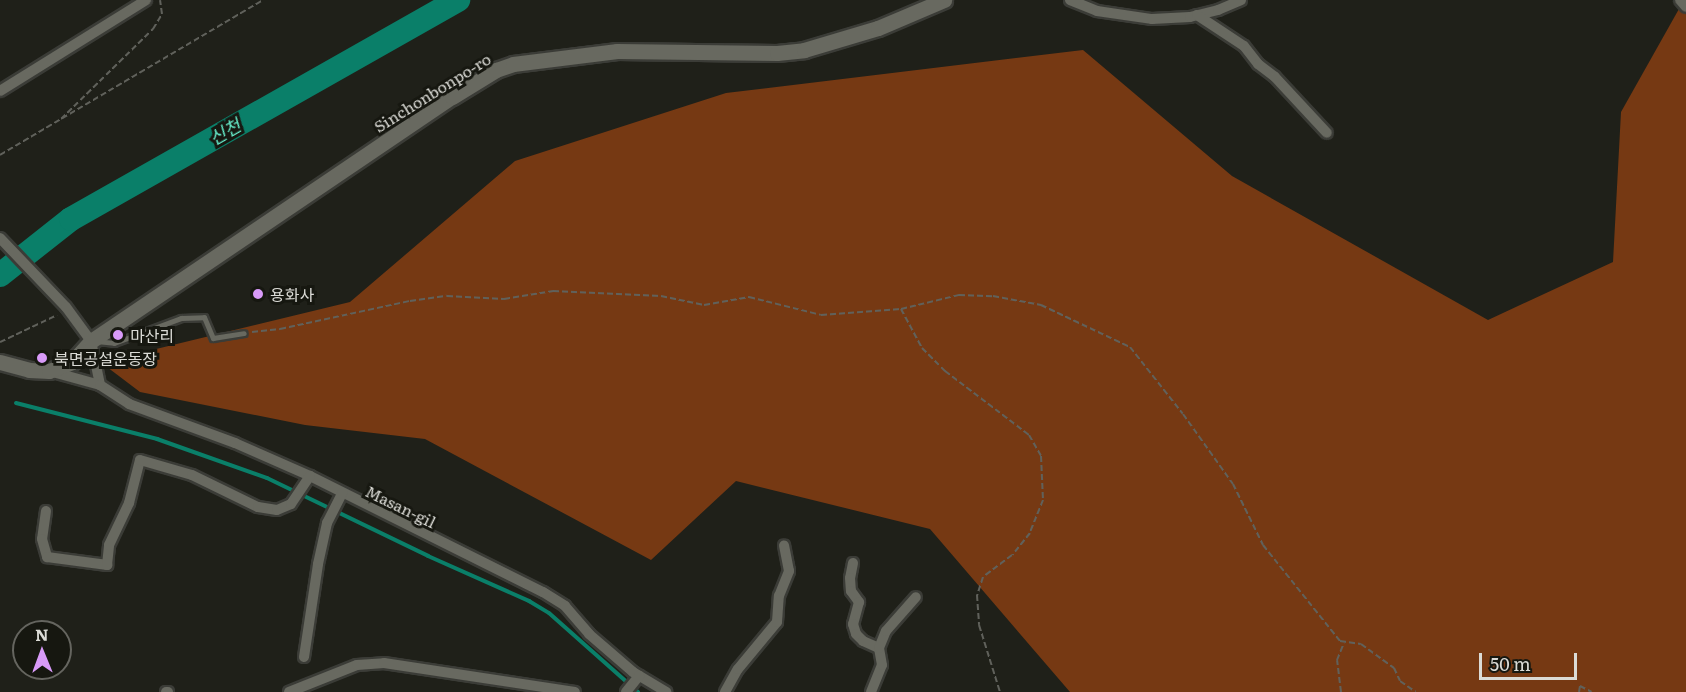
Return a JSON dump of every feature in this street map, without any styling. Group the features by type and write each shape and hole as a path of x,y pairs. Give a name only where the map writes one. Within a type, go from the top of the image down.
{"main road":[{"name":"Sinchonbonpo-ro","path":"0,362 29,370 49,370 72,362 92,341 452,97 496,70 540,59 617,51 777,53 804,50 878,28 944,0"}],"street":[{"path":"0,91 146,0"},
{"path":"1070,0 1097,11 1152,19 1197,15 1218,10 1241,0"},
{"path":"1680,0 1686,7"},
{"path":"1197,15 1244,46 1258,64 1275,77 1327,133"},
{"path":"0,238 67,308 92,341 100,385"},
{"name":"Masan-gil","path":"49,370 100,385 129,404 235,443 310,476 339,498 543,592 565,606 632,684 666,692"},
{"path":"46,511 42,539 47,557 107,565 110,545 129,502 140,460 192,475 258,507 277,510 291,504 310,476"},
{"path":"304,657 318,564 327,523 339,498"},
{"path":"725,692 738,669 777,622 779,596 789,571 784,545"},
{"path":"853,563 850,578 851,591 859,602 853,624 856,634 863,641 879,648"},
{"path":"871,692 882,664 879,648 886,631 916,597"},
{"path":"289,692 357,665 384,663 575,692"}],"lane":[{"path":"92,341 114,343 181,318 204,317 213,338 244,333"}],"path":[{"path":"57,123 153,29 162,14 160,0"},
{"path":"0,155 263,0"},
{"path":"244,333 290,328 410,301 447,296 504,299 553,291 651,295 704,304 749,297 821,315 901,309 959,295 993,296 1041,305 1130,347 1184,414 1233,484 1263,545 1295,581 1340,641 1361,644 1394,668 1400,681 1416,692"},
{"path":"0,342 67,308"},
{"path":"901,309 922,348 945,371 1029,435 1041,456 1043,500 1030,533 1012,555 983,577 977,595 979,625 1000,692"},
{"path":"1341,692 1337,660 1344,642"},
{"path":"1579,692 1580,686 1592,692"}],"shaded area":[{"path":"1686,0 1686,692 1070,692 930,529 736,481 651,560 425,439 305,425 140,392 107,367 152,350 350,302 515,161 726,93 1083,50 1232,176 1488,320 1613,262 1621,112"}],"waterway":[{"name":"신천","path":"0,275 71,219 458,0"},
{"path":"16,403 157,439 267,478 428,556 529,601 549,613 638,692"}],"place":[{"name":"용화사","path":"258,294"},
{"name":"마산리","path":"118,335"},
{"name":"북면공설운동장","path":"42,358"}]}
